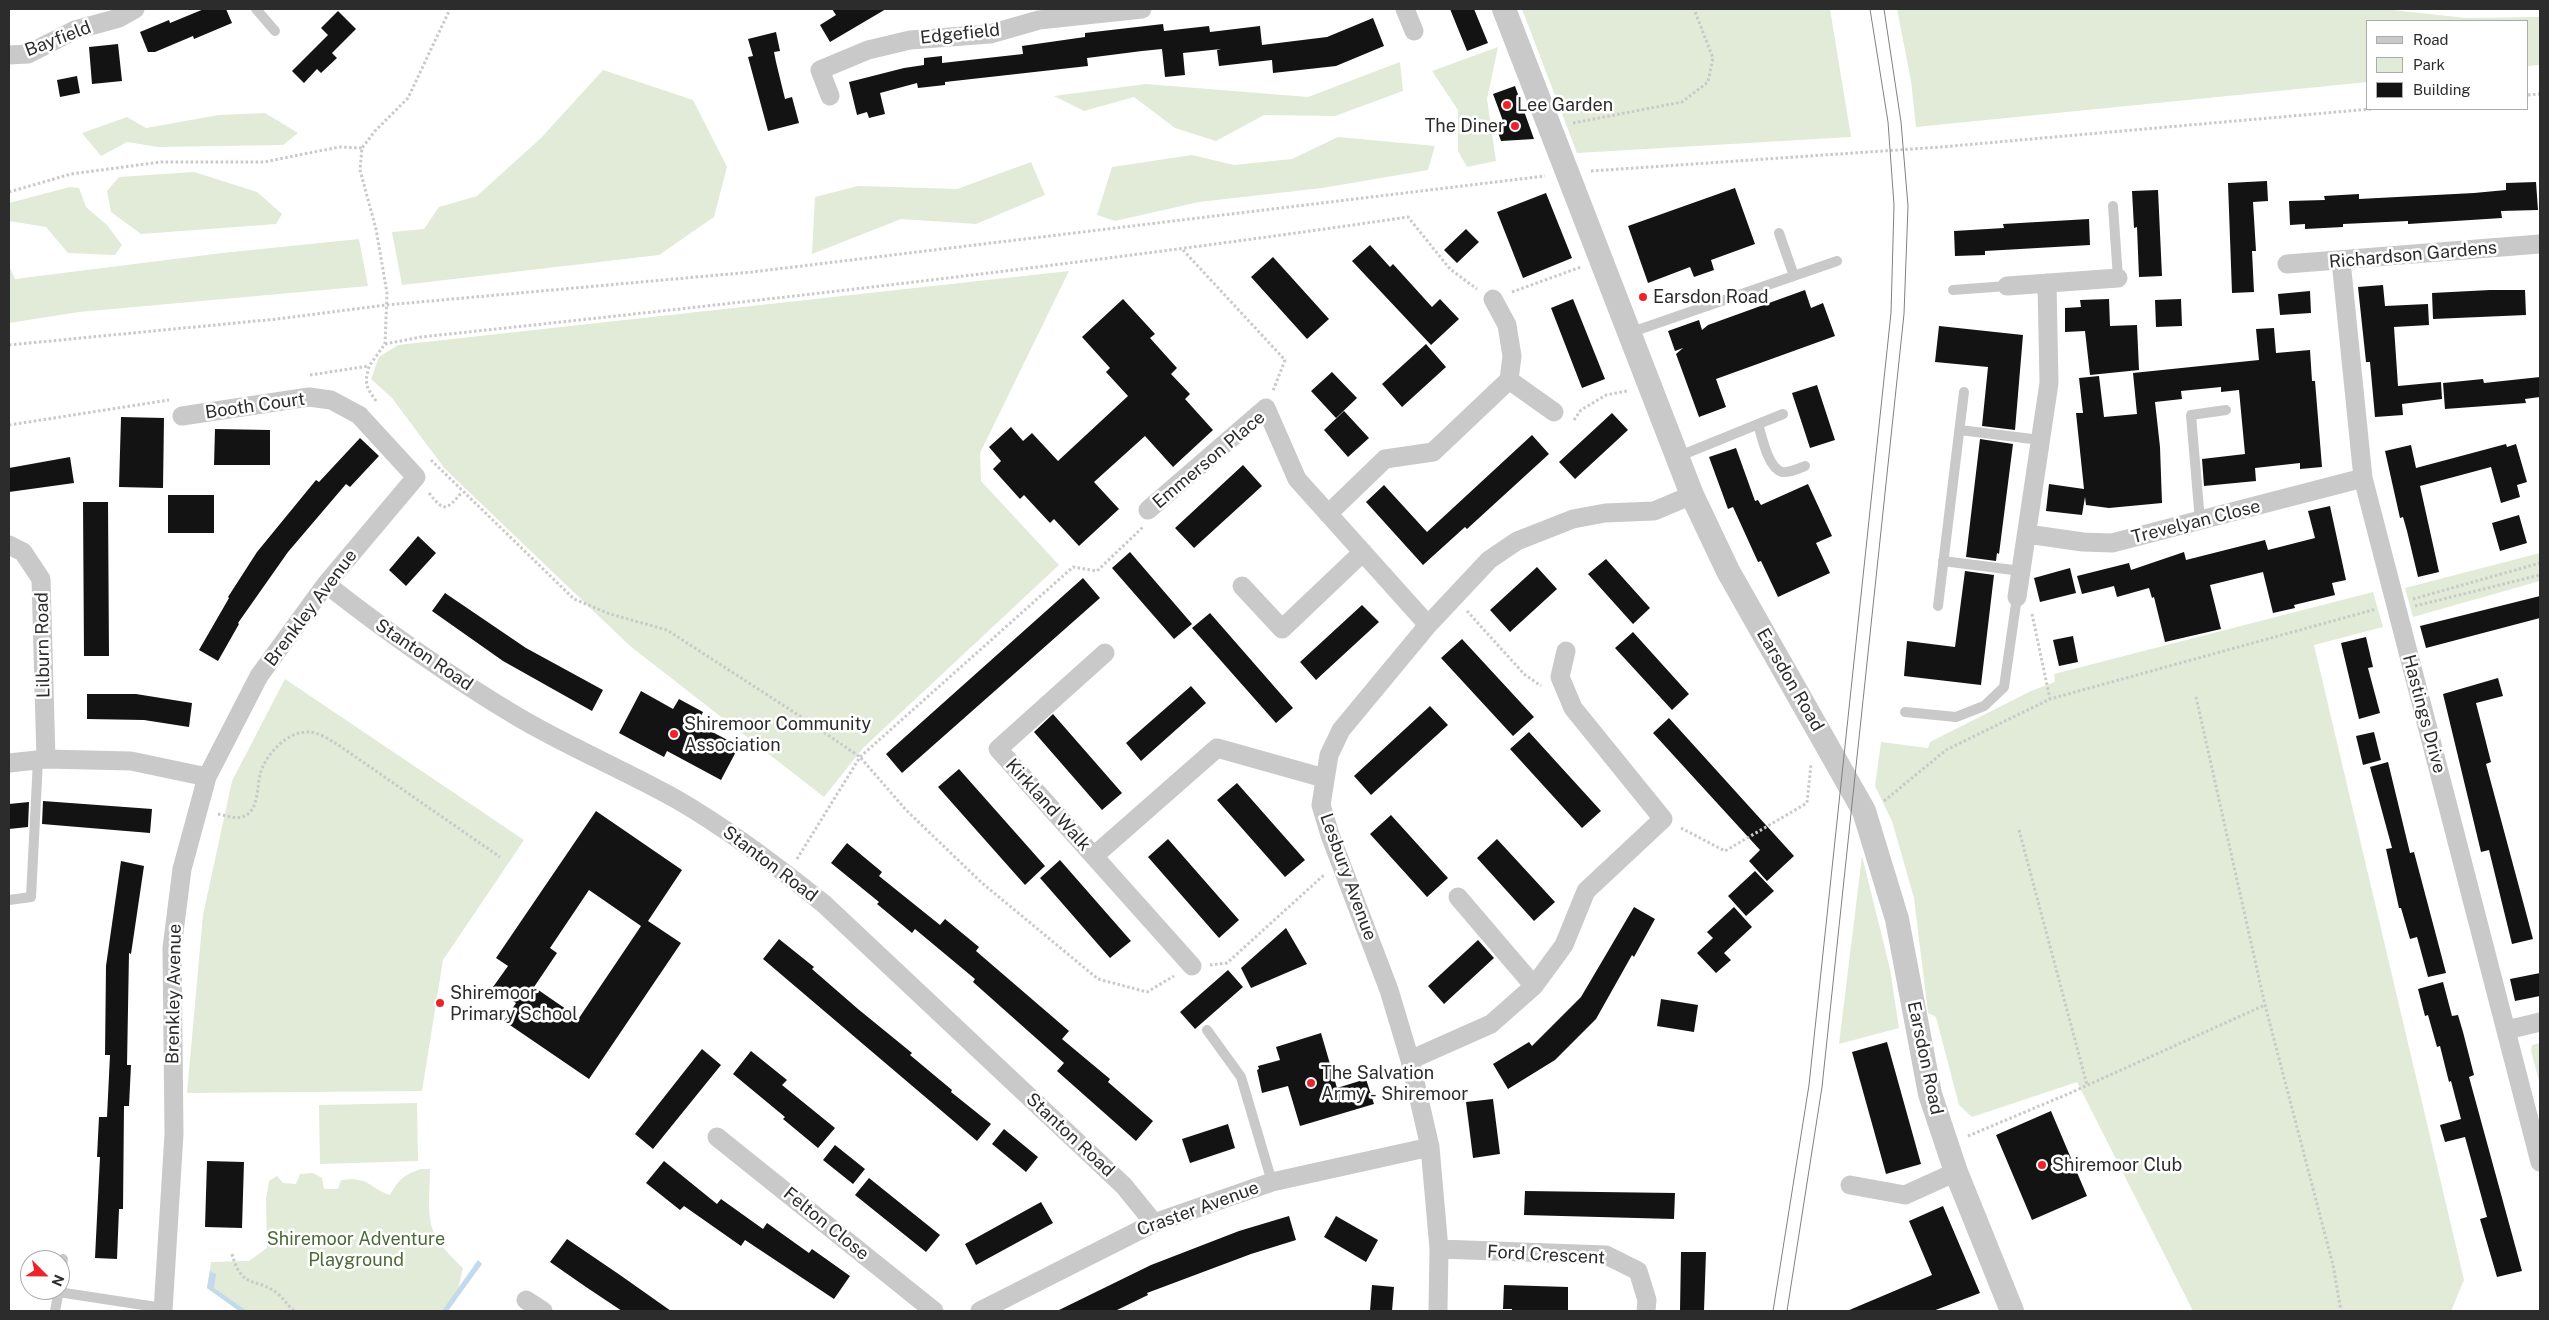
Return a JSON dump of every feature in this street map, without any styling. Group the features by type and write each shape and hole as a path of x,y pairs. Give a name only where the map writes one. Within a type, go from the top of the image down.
{"street":[{"name":"Bayfield","path":"9,55 28,54 75,30 119,18 135,9"},
{"name":"Edgefield","path":"830,96 820,70 868,50 910,40 990,34 1039,20 1135,9"},
{"path":"1405,9 1414,31"},
{"name":"Earsdon Road","path":"1504,9 1692,495 1728,571 1772,652 1871,809 1897,919 1930,1094 1946,1145 2009,1310"},
{"name":"Richardson Gardens","path":"2286,264 2540,244"},
{"name":"Hastings Drive","path":"2341,261 2363,478 2507,1030 2536,1126 2540,1162"},
{"path":"2007,286 2118,278"},
{"path":"2017,597 2048,383 2047,284"},
{"path":"1328,514 1385,459 1433,452 1509,380 1512,356 1507,325 1493,299"},
{"path":"1509,380 1554,412"},
{"name":"Booth Court","path":"182,416 309,397 331,400 359,415 416,477"},
{"name":"Emmerson Place","path":"1148,510 1266,408 1297,479 1428,625"},
{"name":"Brenkley Avenue","path":"163,1310 174,1134 172,948 182,868 207,777 259,676 326,584 416,477"},
{"name":"Trevelyan Close","path":"2026,534 2082,542 2112,543 2363,478"},
{"name":"Lesbury Avenue","path":"1438,1311 1439,1249 1430,1147 1410,1060 1389,990 1330,835 1322,805 1324,778 1329,755 1341,730 1428,625 1490,560 1517,541 1573,519 1605,513 1654,511 1692,495"},
{"name":"Lilburn Road","path":"9,545 23,552 41,579 42,759"},
{"path":"1242,586 1282,629 1362,552"},
{"name":"Stanton Road","path":"326,584 377,624 444,671 519,718 676,799 732,833 788,875 824,904 1124,1186 1154,1223"},
{"path":"1410,1060 1491,1024 1534,986 1564,945 1586,891 1664,819 1573,708 1560,677 1566,651"},
{"name":"Kirkland Walk","path":"1105,653 998,749 1192,966"},
{"name":"Kirkland Walk","path":"1094,856 1217,748 1324,778"},
{"path":"9,763 42,759 131,762 207,777"},
{"path":"1458,897 1534,986"},
{"path":"2507,1030 2540,1022"},
{"name":"Felton Close","path":"717,1137 934,1311"},
{"name":"Craster Avenue","path":"980,1311 1154,1223 1272,1182 1430,1147"},
{"path":"1850,1185 1905,1195 1956,1172"},
{"name":"Ford Crescent","path":"1439,1249 1606,1255 1638,1271 1647,1300 1646,1311"},
{"path":"526,1300 543,1311"}],"lane":[{"path":"256,9 276,31"},
{"path":"2113,206 2118,278"},
{"path":"1779,233 1794,276"},
{"path":"1629,333 1837,261"},
{"path":"1953,290 2007,286"},
{"path":"1938,606 1964,392"},
{"path":"2200,520 2191,415 2226,410"},
{"path":"1677,457 1783,414"},
{"path":"1758,424 1773,466 1781,472 1789,472 1805,466"},
{"path":"1960,430 2040,440"},
{"path":"1944,561 2021,571"},
{"path":"1905,712 1956,717 1984,706 2004,687 2017,597"},
{"path":"9,900 31,897 42,759"},
{"path":"1207,1030 1241,1076 1272,1182"},
{"path":"70,1293 163,1310"}],"path":[{"path":"383,409 368,389 366,380 369,366 385,344 386,305 383,264 360,170 362,148 375,131 408,98 450,9"},
{"path":"1550,128 1682,102 1708,82 1713,58 1694,9"},
{"path":"9,345 277,319 386,305 752,272 1567,173 1941,147 2366,109"},
{"path":"9,192 71,174 161,162 264,162 339,147 362,148"},
{"path":"385,344 421,337 1182,250 1408,217 1450,269 1493,299 1601,260"},
{"path":"1182,250 1285,360 1266,408"},
{"path":"1554,412 1574,420 1581,410 1606,396 1650,386"},
{"path":"429,458 574,599 610,614 667,630 860,757 906,810 982,883 1098,978 1148,992 1192,966 1226,963 1340,861"},
{"path":"416,477 440,506 445,508 450,506 462,492"},
{"path":"788,875 860,757 1073,566 1097,571 1142,529 1148,510"},
{"path":"1871,809 1946,750 2050,700 2540,563"},
{"path":"2395,604 2418,607 2540,575"},
{"path":"1454,597 1524,674 1545,688"},
{"path":"2017,597 2029,598 2050,700"},
{"path":"2196,697 2265,1005 2333,1266 2341,1311"},
{"path":"199,808 233,818 242,817 250,813 254,804 261,771 267,758 283,741 295,735 310,732 338,744 500,857"},
{"path":"1664,819 1725,850 1807,803"},
{"path":"2019,830 2087,1086"},
{"path":"1946,1145 2087,1086 2265,1005"},
{"path":"232,1254 236,1269 244,1279 277,1293 294,1311"}],"green space":[{"path":"1522,9 1830,9 1851,137 1577,153"},
{"path":"1897,9 2383,9 2466,18 2540,17 2540,65 2529,66 2529,20 2366,20 2366,82 1916,127 1911,81"},
{"path":"1498,47 1487,99 1496,161 1467,167 1458,151 1458,110 1432,71"},
{"path":"1400,62 1403,91 1335,116 1264,115 1216,141 1175,128 1134,97 1084,111 1054,96 1146,84 1308,97"},
{"path":"603,70 693,100 727,167 714,217 659,255 402,285 392,232 424,229 439,207 477,196 541,138"},
{"path":"265,113 298,133 283,145 158,147 127,142 101,156 82,133 127,117 146,128 219,115"},
{"path":"1338,137 1435,146 1428,170 1322,188 1199,202 1115,221 1097,215 1112,167 1192,155 1234,165 1292,159"},
{"path":"1031,162 1045,195 976,224 901,219 812,254 815,197 858,186 957,189"},
{"path":"194,172 257,192 282,214 276,224 141,234 111,212 107,191 119,177"},
{"path":"70,187 79,188 86,207 107,225 122,245 115,255 68,253 46,227 9,221 9,203"},
{"path":"359,239 368,286 79,312 9,323 9,266 15,279 222,253"},
{"path":"1069,271 980,453 981,481 1059,565 863,748 824,797 630,646 445,469 392,398 371,379 379,357 398,345"},
{"path":"2540,553 2540,581 2413,617 2405,588"},
{"path":"2373,592 2383,627 2314,645 2464,1280 2451,1311 2193,1311 2077,1082 1972,1117 1959,1105 1936,1017 1928,1013 1914,898 1892,821 1875,786 1881,742 1928,748 1930,742 2031,691 2055,682 2054,674"},
{"path":"285,679 524,840 443,960 422,1091 187,1093 203,915 232,781"},
{"path":"1862,856 1890,969 1899,1028 1839,1044"},
{"path":"2540,1043 2540,1085 2531,1051 2532,1045"},
{"path":"417,1103 418,1161 320,1164 319,1105"},
{"name":"Shiremoor Adventure Playground","path":"421,1169 430,1169 429,1214 435,1234 450,1255 463,1268 458,1290 442,1311 239,1311 207,1288 211,1262 249,1261 267,1248 266,1199 269,1181 277,1176 283,1183 296,1184 300,1174 313,1173 322,1178 324,1189 338,1189 341,1180 358,1180 368,1183 390,1195 402,1178"}],"water":[{"path":"478,1260 482,1264 448,1311 442,1311"},
{"path":"210,1271 216,1274 214,1288 247,1311 239,1311 207,1288"}],"building":[{"path":"204,9 226,9 232,23 194,39 193,36 155,52 148,52 140,32 169,20 170,23"},
{"path":"832,9 886,9 830,42 820,25 836,15"},
{"path":"1450,9 1474,9 1488,43 1467,51"},
{"path":"338,11 356,29 332,53 337,58 321,73 317,69 304,83 292,71 328,35 321,28"},
{"path":"1373,18 1384,46 1336,66 1273,73 1272,60 1219,66 1217,50 1221,49 1183,53 1185,75 1165,77 1162,49 1142,51 1087,58 1088,66 945,82 945,85 918,88 917,83 880,93 885,114 869,118 867,112 857,115 849,82 924,65 924,58 942,56 942,63 1023,54 1022,46 1085,37 1085,33 1163,24 1164,31 1209,26 1210,32 1260,26 1262,45 1327,37"},
{"path":"776,32 780,51 774,52 785,99 792,97 799,123 768,131 748,57 753,56 748,39"},
{"path":"118,44 122,81 92,84 89,47"},
{"path":"77,76 80,93 60,97 57,80"},
{"path":"1515,86 1534,139 1501,141 1495,124 1503,121 1493,94"},
{"path":"2267,181 2268,201 2253,202 2256,251 2252,251 2254,292 2232,293 2228,183"},
{"path":"2536,182 2538,210 2501,211 2502,218 2408,224 2408,221 2343,224 2343,227 2305,229 2305,224 2290,225 2289,201 2325,200 2324,196 2359,194 2359,199 2474,193 2506,190 2506,183"},
{"path":"1735,188 1755,244 1711,260 1714,270 1694,277 1690,267 1648,283 1628,226"},
{"path":"2158,190 2162,276 2139,277 2137,227 2134,228 2132,191"},
{"path":"1546,193 1572,258 1523,278 1497,212"},
{"path":"2089,219 2090,245 1985,251 1985,255 1955,256 1954,231 2004,228 2003,224"},
{"path":"1466,229 1479,242 1457,263 1444,250"},
{"path":"1370,245 1390,267 1393,264 1432,307 1440,299 1459,319 1431,345 1352,261"},
{"path":"1273,257 1329,319 1307,339 1251,277"},
{"path":"2383,285 2385,306 2428,304 2429,325 2394,327 2398,386 2441,382 2442,399 2402,404 2403,415 2375,417 2370,362 2366,362 2358,287"},
{"path":"1805,290 1811,308 1823,303 1835,336 1716,379 1726,407 1699,417 1676,354 1683,348 1675,351 1668,331 1699,320 1702,330 1708,325"},
{"path":"2525,290 2526,315 2433,319 2432,293"},
{"path":"2310,291 2311,313 2280,315 2278,294"},
{"path":"1123,299 1155,334 1150,338 1177,368 1171,374 1190,394 1185,399 1213,430 1173,467 1145,436 1094,482 1119,509 1079,546 1054,519 1050,523 1024,495 1020,499 993,469 1001,461 989,447 1011,427 1023,441 1032,433 1058,461 1128,396 1106,372 1110,368 1082,337"},
{"path":"1573,299 1605,379 1582,388 1551,308"},
{"path":"2109,299 2110,326 2137,325 2139,370 2090,375 2085,331 2065,332 2065,308 2081,307 2080,300"},
{"path":"2181,299 2182,326 2156,327 2155,300"},
{"path":"1939,326 2023,335 2015,430 1982,426 1988,367 1935,362"},
{"path":"2274,328 2276,353 2310,350 2312,381 2315,381 2322,467 2300,469 2300,463 2255,468 2256,481 2204,486 2202,459 2245,454 2239,390 2221,392 2221,387 2181,391 2182,399 2155,402 2160,447 2162,503 2109,508 2086,505 2085,497 2082,515 2046,511 2049,484 2084,489 2076,413 2083,413 2079,378 2099,376 2104,417 2137,414 2133,373 2259,360 2256,329"},
{"path":"1426,344 1446,367 1402,407 1382,384"},
{"path":"1332,372 1357,398 1336,418 1311,391"},
{"path":"2540,377 2540,397 2525,399 2526,403 2445,409 2443,383 2483,379 2484,383"},
{"path":"1817,385 1835,440 1810,448 1792,393"},
{"path":"1344,411 1369,438 1348,457 1324,430"},
{"path":"1612,413 1628,430 1575,479 1559,462"},
{"path":"121,417 164,418 163,488 119,487"},
{"path":"215,429 270,430 270,465 214,465"},
{"path":"1532,435 1549,454 1467,529 1465,527 1423,565 1366,502 1384,485 1427,532"},
{"path":"360,438 379,456 350,487 346,484 288,552 238,623 218,661 199,650 228,597 257,552 316,480 319,482"},
{"path":"1980,439 2013,444 1999,554 1997,553 1996,561 1966,557"},
{"path":"2506,444 2507,447 2516,444 2527,482 2517,485 2520,497 2501,503 2491,467 2420,486 2439,572 2418,577 2403,517 2400,518 2385,451 2411,445 2416,468"},
{"path":"1736,448 1755,501 1758,500 1761,505 1808,484 1832,536 1816,543 1830,573 1778,597 1761,561 1758,562 1733,507 1728,509 1709,457"},
{"path":"70,457 74,483 9,492 9,468"},
{"path":"1243,465 1262,486 1194,548 1175,528"},
{"path":"168,495 214,495 214,533 168,533"},
{"path":"83,502 108,502 109,656 84,656"},
{"path":"2330,506 2346,580 2332,583 2335,595 2294,605 2295,608 2273,613 2263,572 2210,585 2221,629 2165,642 2154,597 2152,598 2149,588 2117,597 2114,586 2082,594 2077,576 2129,563 2131,570 2184,552 2186,560 2265,540 2268,550 2315,538 2308,511"},
{"path":"2519,515 2527,543 2500,551 2492,523"},
{"path":"418,536 436,553 406,586 389,570"},
{"path":"1130,552 1192,624 1174,639 1112,568"},
{"path":"1606,559 1650,608 1633,624 1588,574"},
{"path":"1537,567 1557,589 1510,632 1490,610"},
{"path":"2070,568 2076,593 2040,602 2034,578"},
{"path":"1965,571 1994,575 1981,685 1904,676 1907,641 1955,647"},
{"path":"1083,578 1100,598 902,773 886,754"},
{"path":"445,593 526,648 603,690 592,711 503,661 432,611"},
{"path":"2540,596 2540,618 2426,648 2420,626"},
{"path":"1362,605 1379,622 1316,680 1300,662"},
{"path":"1210,613 1293,708 1276,723 1192,628"},
{"path":"1633,632 1689,694 1672,710 1615,648"},
{"path":"2073,636 2078,662 2059,666 2053,640"},
{"path":"2366,637 2373,667 2368,668 2380,713 2359,719 2341,643"},
{"path":"1462,639 1534,717 1513,736 1441,658"},
{"path":"2498,678 2503,696 2476,703 2491,762 2486,764 2533,939 2512,944 2489,850 2481,852 2443,694"},
{"path":"1191,686 1206,703 1141,761 1126,743"},
{"path":"641,691 673,709 679,699 703,712 697,724 739,746 721,780 667,751 664,757 619,733"},
{"path":"87,694 136,694 192,703 189,727 144,720 87,719"},
{"path":"1430,706 1448,725 1371,795 1354,776"},
{"path":"1053,714 1122,793 1102,810 1034,732"},
{"path":"1669,718 1794,856 1767,881 1749,861 1760,850 1653,733"},
{"path":"1529,732 1601,811 1582,828 1510,749"},
{"path":"2374,732 2381,760 2363,765 2356,736"},
{"path":"2388,762 2410,853 2414,852 2446,973 2428,977 2417,937 2410,939 2401,908 2399,908 2386,849 2392,848 2370,767"},
{"path":"959,769 1045,866 1025,885 938,787"},
{"path":"1237,783 1305,860 1285,877 1217,800"},
{"path":"43,801 152,809 150,833 42,824"},
{"path":"29,802 28,827 9,829 9,804"},
{"path":"596,811 682,870 648,921 681,943 589,1079 504,1021 516,1003 493,987 508,966 496,958","holes":["589,890 641,926 579,1018 534,987 557,953 550,948"]},
{"path":"1391,815 1448,878 1427,897 1370,834"},
{"path":"1168,839 1239,920 1219,938 1148,857"},
{"path":"1497,839 1555,902 1534,921 1477,858"},
{"path":"847,843 882,872 879,876 940,925 945,919 979,947 976,951 1069,1031 1062,1039 1110,1079 1108,1082 1153,1121 1136,1141 1057,1071 1064,1063 973,982 975,979 915,929 912,933 877,904 879,902 831,863"},
{"path":"1060,860 1131,941 1110,958 1040,878"},
{"path":"121,861 144,866 131,954 129,953 127,1065 131,1065 129,1106 124,1106 123,1209 119,1209 117,1259 95,1258 100,1157 97,1157 99,1117 107,1117 110,1055 105,1055 106,966"},
{"path":"1755,871 1774,891 1746,916 1728,896"},
{"path":"1634,907 1655,919 1634,957 1632,955 1596,1019 1555,1060 1508,1089 1493,1064 1529,1042 1532,1046 1581,997"},
{"path":"1734,907 1752,927 1724,953 1731,960 1716,973 1697,953 1713,938 1707,932"},
{"path":"1286,928 1307,964 1251,988 1241,968"},
{"path":"779,939 814,967 812,969 858,1009 912,1053 910,1055 952,1090 951,1092 991,1124 977,1141 763,959"},
{"path":"1478,940 1494,958 1444,1004 1428,986"},
{"path":"1228,970 1243,987 1195,1029 1180,1012"},
{"path":"2540,973 2540,996 2515,1001 2510,979"},
{"path":"2443,982 2452,1016 2458,1015 2463,1032 2474,1075 2469,1077 2522,1271 2497,1277 2480,1219 2487,1217 2465,1137 2445,1142 2440,1125 2461,1119 2440,1046 2437,1047 2428,1015 2425,1016 2418,989"},
{"path":"1661,999 1698,1005 1694,1032 1657,1026"},
{"name":"The Salvation Army - Shiremoor","path":"1321,1033 1337,1088 1366,1079 1374,1104 1300,1126 1288,1086 1262,1093 1257,1070 1259,1069 1258,1066 1280,1060 1276,1047"},
{"path":"1887,1042 1921,1164 1886,1174 1852,1052"},
{"path":"702,1049 721,1065 653,1149 635,1134"},
{"path":"751,1051 787,1080 782,1085 835,1128 818,1148 783,1119 785,1117 733,1074"},
{"path":"1493,1099 1500,1154 1473,1158 1466,1102"},
{"name":"Shiremoor Club","path":"2051,1111 2087,1196 2032,1220 1996,1135"},
{"path":"1228,1124 1235,1148 1190,1163 1182,1139"},
{"path":"1004,1129 1038,1157 1026,1172 992,1144"},
{"path":"835,1145 865,1169 853,1184 823,1160"},
{"path":"207,1161 244,1162 242,1228 205,1227"},
{"path":"664,1161 717,1204 721,1199 763,1229 767,1223 809,1253 812,1249 850,1276 834,1299 745,1240 741,1246 684,1206 680,1210 646,1183"},
{"path":"869,1178 940,1235 926,1252 855,1195"},
{"path":"1525,1191 1675,1193 1674,1219 1524,1215"},
{"path":"1041,1202 1053,1223 976,1265 965,1244"},
{"path":"1943,1206 1980,1293 1933,1311 1847,1311 1932,1275 1909,1221"},
{"path":"1289,1216 1296,1240 1251,1254 1147,1293 1148,1295 1115,1311 1057,1311 1151,1265 1239,1231"},
{"path":"1336,1216 1378,1240 1366,1262 1324,1237"},
{"path":"567,1239 671,1311 622,1311 586,1287 550,1262"},
{"path":"1681,1252 1706,1252 1704,1311 1680,1311"},
{"path":"1372,1285 1394,1287 1392,1311 1370,1311"},
{"path":"1504,1285 1568,1287 1568,1311 1512,1311 1512,1309 1503,1309"}],"tram line":[{"path":"1773,1311 1809,1085 1891,313 1894,205 1888,122 1870,9"},
{"path":"1787,1311 1822,1087 1904,314 1908,206 1901,122 1884,9"}],"place":[{"name":"Lee Garden","path":"1507,105"},
{"name":"The Diner","path":"1515,126"},
{"name":"Earsdon Road","path":"1643,297"},
{"name":"Shiremoor Community Association","path":"674,734"},
{"name":"Shiremoor Primary School","path":"440,1003"},
{"name":"The Salvation Army - Shiremoor","path":"1311,1083"},
{"name":"Shiremoor Club","path":"2042,1165"}]}
